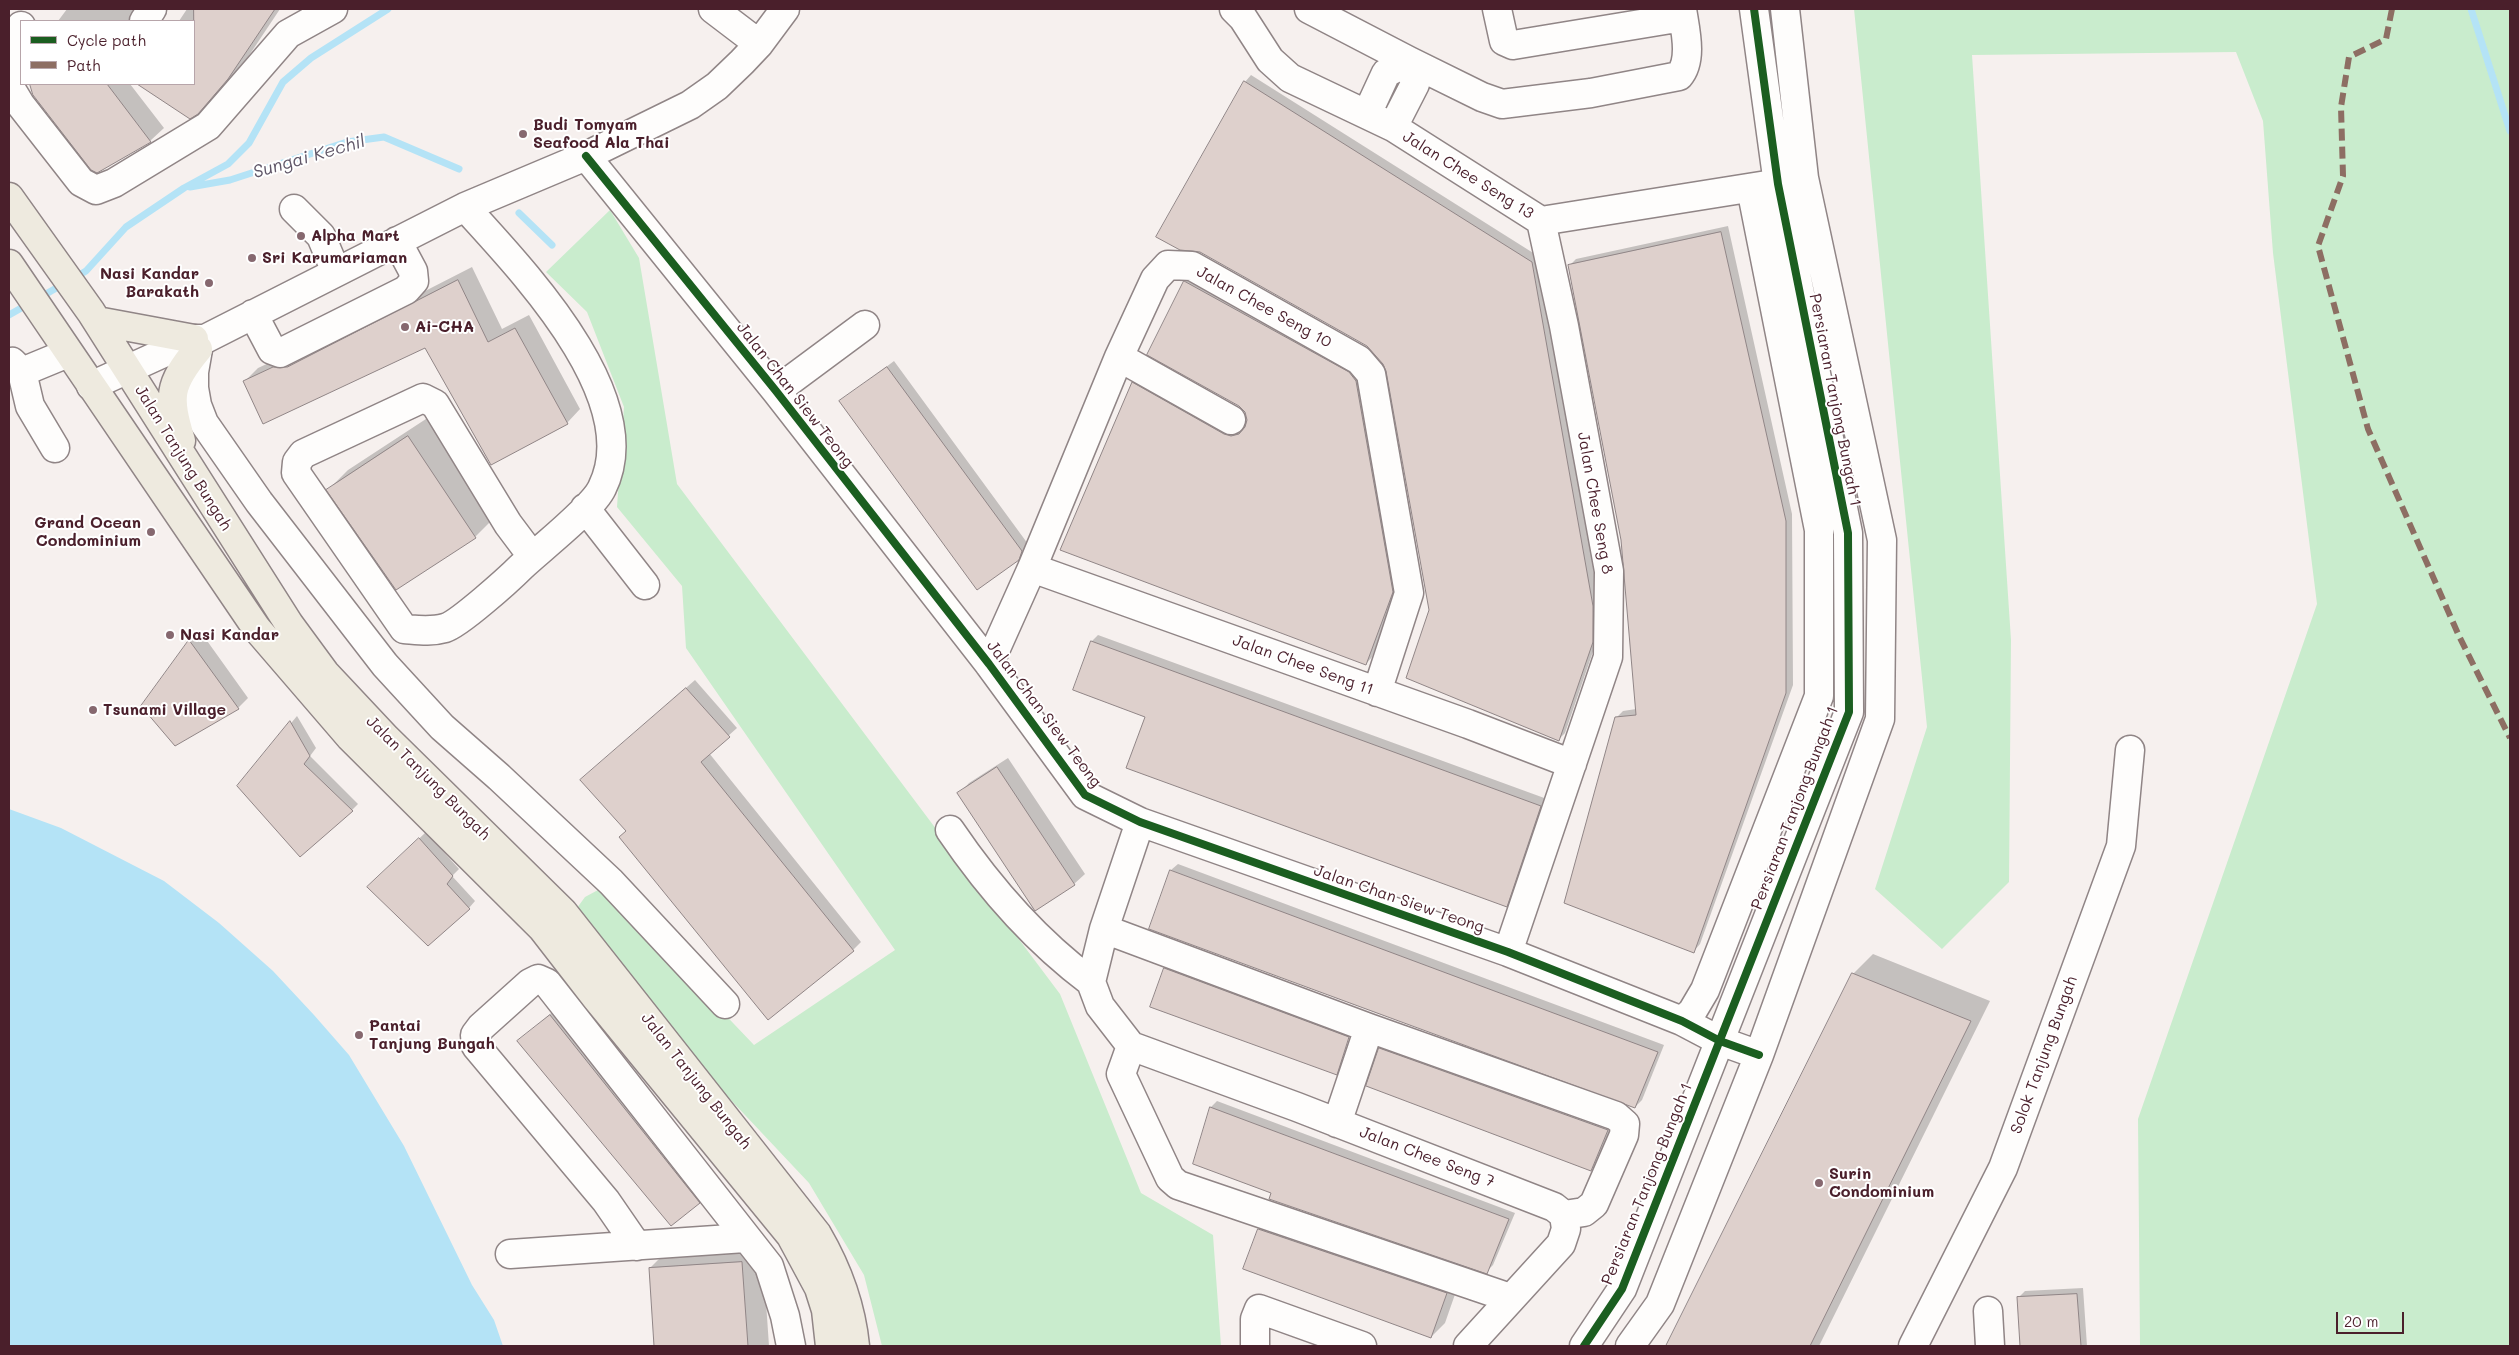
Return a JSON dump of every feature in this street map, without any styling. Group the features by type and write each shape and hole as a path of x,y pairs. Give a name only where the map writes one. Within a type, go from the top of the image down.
{"main road":[{"name":"Jalan Tanjung Bungah","path":"9,197 51,253 94,316 289,624 325,673 386,738 563,912 817,1234 833,1262 843,1286 849,1308 855,1346"},
{"name":"Jalan Tanjung Bungah","path":"13,271 257,629 350,736 542,928 791,1236 819,1288 826,1310 830,1346"},
{"path":"94,316 199,342 180,371 172,391 172,408 190,470"}],"street":[{"path":"26,20 34,9"},
{"path":"145,20 152,9"},
{"path":"20,27 11,40 9,69 11,89 20,104 81,182 96,190 114,183 208,126 288,34 333,9"},
{"path":"713,9 759,44"},
{"path":"95,391 199,342 465,207 586,156 690,105 717,86 759,44 785,9"},
{"name":"Jalan Chee Seng 13","path":"1234,9 1244,18 1270,60 1290,78 1393,127 1541,221 1778,184 1804,178"},
{"path":"1309,9 1409,62 1482,97 1502,104 1591,93 1669,80 1679,76 1684,70 1686,58 1682,13 1513,45 1504,41 1497,9"},
{"name":"Persiaran Tanjong Bungah 1","path":"1584,1346 1622,1289 1849,712 1848,533 1778,184 1754,9"},
{"name":"Persiaran Tanjong Bungah 1","path":"1630,1346 1660,1304 1759,1055 1880,718 1882,540 1804,178 1785,9"},
{"path":"1367,114 1386,72 1409,62"},
{"path":"1393,127 1415,84 1409,62"},
{"name":"Jalan Chan Siew Teong","path":"586,156 776,391 989,664 1085,795 1140,822 1508,952 1682,1021 1720,1041 1759,1055"},
{"name":"Persiaran Tanjong Bungah 1","path":"1682,1021 1692,1012 1705,990 1819,696 1819,530 1751,188"},
{"path":"465,207 512,259 585,356 599,385 609,421 608,470 602,489 585,508 506,582 447,628 427,631 404,629 296,473 297,462 303,454 423,398 435,404 508,524 532,556"},
{"path":"294,209 322,236 336,272"},
{"name":"Jalan Chee Seng 8","path":"1508,952 1608,657 1609,571 1564,326 1541,221"},
{"path":"253,314 272,350 280,353 406,290 414,281 413,271 398,242"},
{"name":"Jalan Chee Seng 10","path":"989,664 1032,568 1119,357 1155,279 1168,265 1192,266 1360,360 1371,374 1409,594 1377,692"},
{"path":"776,391 865,324"},
{"path":"199,342 194,372 194,388 204,424 259,502 385,665 442,727 611,882 725,1004"},
{"path":"55,448 30,406 16,368 61,343"},
{"path":"1119,357 1231,420"},
{"path":"585,508 645,585"},
{"name":"Jalan Chee Seng 11","path":"1032,568 1572,764"},
{"name":"Solok Tanjung Bungah","path":"1913,1346 2003,1168 2121,846 2130,750"},
{"path":"1091,982 1104,929 1140,822"},
{"path":"950,830 971,860 1009,904 1062,960 1091,982 1100,1006 1131,1046 1121,1074 1170,1178 1178,1185 1510,1298"},
{"path":"1104,929 1369,1028 1616,1116 1625,1124 1624,1135 1594,1204 1584,1212 1564,1215 1566,1230 1561,1244 1468,1346"},
{"path":"637,1246 606,1202 476,1046 475,1035 481,1026 530,983 538,980 547,983 745,1238 769,1266 785,1316 791,1346"},
{"path":"1705,990 1736,1001"},
{"path":"574,1018 597,998"},
{"path":"1337,1123 1369,1028"},
{"name":"Jalan Chee Seng 7","path":"1131,1046 1545,1203 1564,1215"},
{"path":"510,1254 745,1238"},
{"path":"1255,1346 1255,1319 1259,1309 1362,1346"},
{"path":"1988,1311 1990,1346"}],"green space":[{"path":"1854,9 2510,9 2510,1346 2140,1346 2138,1119 2317,604 2273,253 2263,121 2236,52 1972,55 2011,640 2009,882 1942,949 1875,889 1927,727"},
{"path":"610,210 639,258 677,484 1060,994 1141,1193 1213,1235 1221,1346 882,1346 864,1275 809,1183 664,1029 577,908 585,897 598,890 612,896 754,1045 895,950 686,648 682,586 617,507 624,407 587,312 546,272"}],"water":[{"path":"9,809 61,828 164,881 219,923 273,971 314,1015 349,1055 404,1146 472,1285 494,1320 503,1346 9,1346"}],"building":[{"path":"194,9 275,9 228,79 198,114 190,119 139,85 195,85"},
{"path":"1244,81 1532,262 1593,606 1593,642 1559,741 1406,678 1429,610 1386,371 1383,364 1367,346 1200,252 1180,250 1156,237"},
{"path":"30,85 108,85 151,142 97,173 91,170 33,95"},
{"path":"1721,232 1786,521 1786,693 1694,953 1564,903 1615,717 1636,715 1621,540 1568,265"},
{"path":"458,280 488,342 515,328 568,424 491,465 425,348 263,424 243,381 273,367 287,367"},
{"path":"1184,281 1349,372 1356,381 1393,592 1366,665 1060,550 1132,382 1224,434 1231,436 1239,434 1245,427 1247,420 1245,412 1239,406 1147,355"},
{"path":"887,367 1022,551 1019,560 977,590 839,401"},
{"path":"408,436 476,538 396,590 326,490"},
{"path":"189,640 239,709 175,746 141,706"},
{"path":"1091,641 1541,806 1507,907 1126,768 1145,717 1073,690"},
{"path":"686,688 730,737 701,762 854,951 768,1020 619,837 626,831 580,780"},
{"path":"290,721 310,756 304,764 353,811 300,857 237,786"},
{"path":"997,767 1075,885 1035,911 957,793"},
{"path":"419,838 453,876 447,884 470,909 428,946 367,887"},
{"path":"1170,870 1658,1052 1635,1108 1149,929"},
{"path":"1164,968 1349,1037 1337,1075 1150,1007"},
{"name":"Surin Condominium","path":"1852,973 1971,1021 1810,1346 1666,1346"},
{"path":"550,1015 700,1203 671,1226 517,1041"},
{"path":"1379,1048 1608,1130 1591,1171 1366,1086"},
{"path":"1210,1107 1509,1219 1487,1274 1269,1199 1271,1193 1193,1164"},
{"path":"1258,1229 1447,1293 1431,1338 1243,1269"},
{"path":"742,1262 748,1346 654,1346 649,1268"},
{"path":"2077,1294 2081,1346 2020,1346 2017,1297"}],"waterway":[{"name":"Sungai Kechil","path":"74,278 86,271 126,227 184,188 228,164 249,143 283,82 311,58 388,9"},
{"path":"2471,9 2510,131"},
{"name":"Sungai Kechil","path":"190,187 230,180 347,142 384,137 459,169"},
{"name":"Sungai Kechil","path":"519,213 552,245"},
{"name":"Sungai Kechil","path":"39,298 65,283"},
{"name":"Sungai Kechil","path":"9,315 30,303"}],"marked path":[{"path":"2392,9 2386,39 2349,57 2341,107 2343,176 2318,246 2368,429 2459,636 2510,738"}],"cycle path":[{"path":"1584,1346 1622,1289 1849,712 1848,533 1778,184 1754,9"},
{"path":"586,156 776,391 989,664 1085,795 1140,822 1508,952 1682,1021 1720,1041 1759,1055"}],"place":[{"name":"Budi Tomyam Seafood Ala Thai","path":"523,134"},
{"name":"Alpha Mart","path":"301,236"},
{"name":"Sri Karumariaman","path":"252,258"},
{"name":"Nasi Kandar Barakath","path":"209,283"},
{"name":"Ai-CHA","path":"405,327"},
{"name":"Grand Ocean Condominium","path":"151,532"},
{"name":"Nasi Kandar","path":"170,635"},
{"name":"Tsunami Village","path":"93,710"},
{"name":"Pantai Tanjung Bungah","path":"359,1035"},
{"name":"Surin Condominium","path":"1819,1183"}]}
